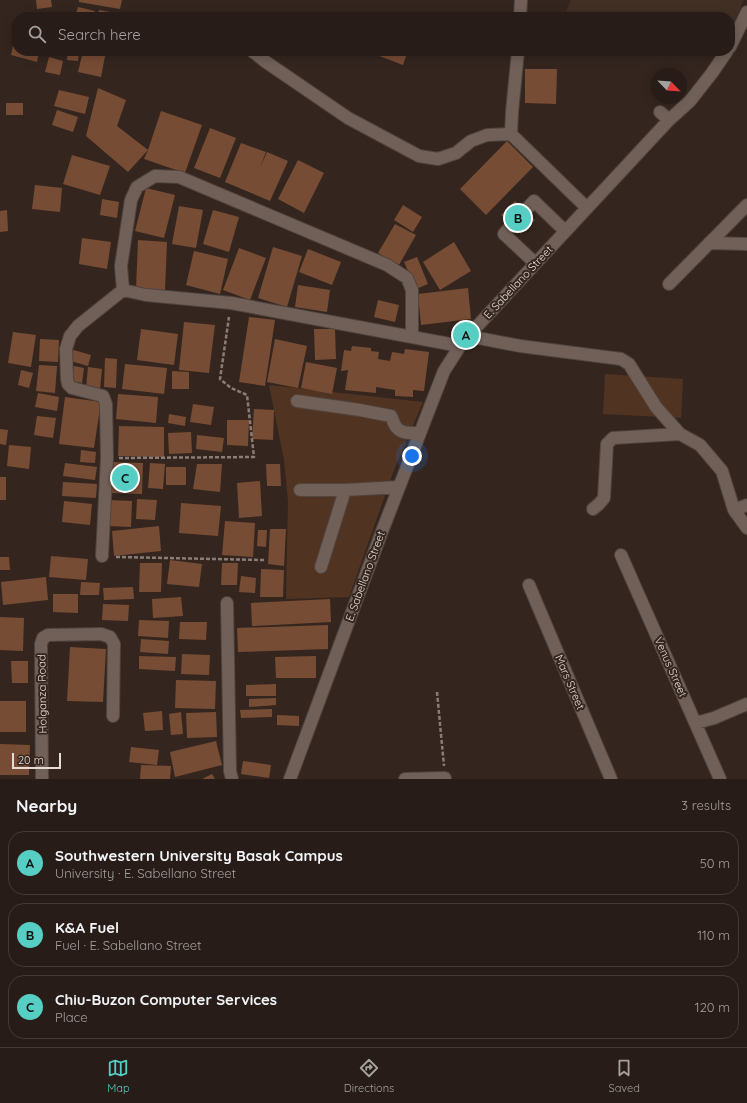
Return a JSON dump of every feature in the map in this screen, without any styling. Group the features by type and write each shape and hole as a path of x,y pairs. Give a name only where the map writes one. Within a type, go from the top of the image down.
{"street":[{"path":"520,12 521,0"},
{"path":"735,37 747,12"},
{"path":"258,56 348,118 419,156 438,159 456,153 471,141 486,135 511,134 587,208"},
{"path":"511,134 518,56"},
{"name":"E. Sabellano Street","path":"290,779 444,371 468,336 587,208 665,116 690,101 724,56"},
{"path":"123,290 121,266 131,200 137,187 155,176 179,177 387,265 407,278 412,290 412,337"},
{"path":"525,211 534,201 565,231"},
{"path":"669,284 747,204"},
{"path":"512,225 504,234 535,263"},
{"path":"709,243 747,244"},
{"path":"123,290 146,295 231,303 460,346"},
{"path":"102,556 107,458 106,404 103,396 72,388 68,384 66,349 70,336 78,326 123,290"},
{"path":"468,336 520,346 621,359 629,364 656,407 680,434 700,445 722,471 734,510 747,528"},
{"path":"297,401 390,416 394,421 396,428 403,432 419,434"},
{"path":"593,509 604,498 607,444 612,438 680,434"},
{"path":"300,490 345,490 399,487"},
{"path":"321,567 345,490"},
{"path":"734,510 747,505"},
{"name":"Venus Street","path":"621,555 720,779"},
{"name":"Mars Street","path":"529,585 611,779"},
{"path":"227,604 230,771 232,779"},
{"name":"Holganza Road","path":"42,779 41,644 43,638 48,635 101,634 110,637 114,644 113,716"},
{"path":"696,723 714,718 747,704"},
{"path":"405,779 445,778"}],"path":[{"path":"107,458 254,457 247,395 231,388 220,379 231,303"},
{"path":"102,556 264,560"},
{"path":"437,692 445,778"}],"shaded area":[{"path":"571,0 743,0 735,20 735,12 566,12"},
{"path":"605,374 683,379 681,418 603,414"},
{"path":"269,385 423,402 394,470 349,597 286,599 288,501 284,460"}],"building":[{"path":"36,0 51,0 52,7 37,9"},
{"path":"79,0 122,0 120,9 79,2"},
{"path":"78,7 95,11 95,12 76,12"},
{"path":"99,10 110,12 99,12"},
{"path":"15,56 38,56 37,62"},
{"path":"67,56 78,56 78,61 67,60"},
{"path":"82,56 105,56 101,77 78,72"},
{"path":"379,56 406,56 403,65"},
{"path":"49,57 63,61 60,75 45,72"},
{"path":"525,69 557,69 556,104 525,103"},
{"path":"98,88 126,100 117,126 148,150 128,172 86,136"},
{"path":"59,90 89,97 85,114 54,106"},
{"path":"6,103 23,103 23,115 6,115"},
{"path":"57,110 78,117 73,132 52,125"},
{"path":"161,111 202,125 185,173 144,159"},
{"path":"210,128 236,138 220,178 194,168"},
{"path":"507,141 533,167 486,215 460,189"},
{"path":"241,143 266,152 260,168 267,152 288,161 270,201 225,182"},
{"path":"72,155 110,166 100,195 63,184"},
{"path":"298,160 324,173 304,213 278,199"},
{"path":"35,185 62,188 60,212 32,209"},
{"path":"146,188 175,195 164,238 135,231"},
{"path":"102,199 119,202 117,218 100,215"},
{"path":"515,201 535,220 521,234 501,215"},
{"path":"403,205 422,217 413,232 394,220"},
{"path":"179,206 203,210 196,248 172,244"},
{"path":"7,210 8,231 0,232 0,211"},
{"path":"213,210 239,217 229,252 203,244"},
{"path":"395,224 416,235 399,265 378,253"},
{"path":"82,238 111,242 107,269 79,264"},
{"path":"138,240 167,242 165,290 136,289"},
{"path":"454,242 471,271 440,290 423,262"},
{"path":"273,247 302,256 287,307 258,298"},
{"path":"239,248 266,258 250,300 223,290"},
{"path":"308,249 341,262 332,285 299,272"},
{"path":"194,251 228,259 220,294 186,285"},
{"path":"417,257 428,284 416,289 404,262"},
{"path":"298,285 330,290 327,312 295,307"},
{"path":"468,288 471,319 421,325 418,294"},
{"path":"378,300 399,305 395,322 374,317"},
{"path":"249,317 275,320 265,386 239,382"},
{"path":"184,322 215,325 209,373 179,370"},
{"path":"141,329 178,334 174,365 137,360"},
{"path":"314,329 335,329 336,359 315,360"},
{"path":"13,332 36,335 31,367 8,363"},
{"path":"40,339 59,340 58,362 39,361"},
{"path":"275,339 307,346 298,388 267,382"},
{"path":"352,346 371,348 371,351 379,352 378,359 390,361 392,352 404,354 405,349 429,352 424,391 413,390 413,397 395,396 395,390 376,387 376,393 345,390 348,370 341,371 344,350 351,351"},
{"path":"70,349 91,355 88,366 67,360"},
{"path":"105,358 117,359 116,388 104,387"},
{"path":"306,362 337,368 332,394 301,388"},
{"path":"125,364 167,368 164,394 122,389"},
{"path":"39,365 57,366 55,393 36,391"},
{"path":"74,366 84,368 82,383 71,381"},
{"path":"88,367 102,369 100,389 86,388"},
{"path":"21,370 33,373 29,388 18,385"},
{"path":"172,371 189,372 189,389 172,389"},
{"path":"38,393 59,397 57,411 35,407"},
{"path":"118,394 158,397 156,423 116,419"},
{"path":"65,397 101,402 94,448 59,444"},
{"path":"193,404 214,407 211,425 190,422"},
{"path":"254,409 274,410 273,440 252,439"},
{"path":"169,414 186,417 185,426 168,423"},
{"path":"37,416 56,418 53,438 34,435"},
{"path":"227,420 249,420 248,446 227,445"},
{"path":"119,426 164,427 164,457 118,456"},
{"path":"0,429 8,430 6,445 0,444"},
{"path":"191,432 192,453 169,454 168,433"},
{"path":"197,435 224,438 222,452 196,449"},
{"path":"9,445 31,447 29,469 7,466"},
{"path":"81,450 96,452 95,463 80,462"},
{"path":"109,462 143,463 142,494 108,493"},
{"path":"65,463 97,467 95,480 63,476"},
{"path":"150,463 165,464 163,489 148,488"},
{"path":"197,464 222,464 220,492 193,489"},
{"path":"266,464 280,464 281,486 267,486"},
{"path":"166,467 186,467 186,485 166,485"},
{"path":"0,477 6,477 6,500 0,500"},
{"path":"260,481 262,516 239,518 237,483"},
{"path":"63,482 97,484 96,498 62,496"},
{"path":"137,499 157,500 155,520 136,519"},
{"path":"110,500 132,501 131,527 109,526"},
{"path":"64,501 92,504 90,525 62,522"},
{"path":"181,503 221,506 218,536 179,533"},
{"path":"225,521 255,523 253,557 222,555"},
{"path":"159,526 161,551 114,556 112,531"},
{"path":"270,529 286,529 284,566 268,564"},
{"path":"258,530 267,530 266,547 257,546"},
{"path":"51,556 88,559 86,580 49,577"},
{"path":"0,557 9,557 10,570 0,570"},
{"path":"170,560 202,564 199,587 167,584"},
{"path":"140,563 162,563 161,592 139,592"},
{"path":"222,563 238,563 237,585 221,585"},
{"path":"261,569 284,570 283,597 260,597"},
{"path":"241,576 256,578 255,593 239,592"},
{"path":"46,577 48,600 3,605 1,582"},
{"path":"81,582 100,583 99,595 80,595"},
{"path":"133,587 134,599 104,600 103,588"},
{"path":"53,594 78,594 78,613 53,612"},
{"path":"181,597 183,616 153,618 152,599"},
{"path":"330,599 331,622 252,626 251,603"},
{"path":"103,604 129,605 128,621 102,620"},
{"path":"0,617 24,618 23,651 0,650"},
{"path":"139,620 169,621 168,638 138,636"},
{"path":"180,622 207,622 206,640 179,639"},
{"path":"328,625 328,649 238,652 237,628"},
{"path":"141,639 169,641 168,654 140,652"},
{"path":"70,647 106,649 103,702 67,701"},
{"path":"182,654 210,655 209,675 181,674"},
{"path":"139,656 176,657 175,671 139,669"},
{"path":"316,656 316,678 276,678 275,657"},
{"path":"11,661 28,661 28,683 12,683"},
{"path":"176,680 216,681 215,709 175,708"},
{"path":"276,684 276,696 246,696 246,685"},
{"path":"276,698 276,705 249,707 249,699"},
{"path":"0,701 26,701 26,732 0,732"},
{"path":"272,709 272,717 241,718 240,710"},
{"path":"162,711 163,730 145,731 143,713"},
{"path":"181,712 183,734 171,735 169,714"},
{"path":"216,712 217,737 187,738 186,713"},
{"path":"277,715 299,716 299,726 277,725"},
{"path":"216,741 222,765 175,777 170,752"},
{"path":"0,744 30,745 29,775 0,775"},
{"path":"131,747 159,750 157,765 129,762"},
{"path":"243,761 271,765 269,778 241,774"},
{"path":"141,765 171,766 170,779 140,779"},
{"path":"212,774 215,779 202,779"}],"tunnel":[{"path":"512,225 525,211"}],"place":[{"name":"K&A Fuel","path":"518,218"},
{"name":"Southwestern University Basak Campus","path":"466,335"},
{"name":"Chiu-Buzon Computer Services","path":"125,478"}]}
